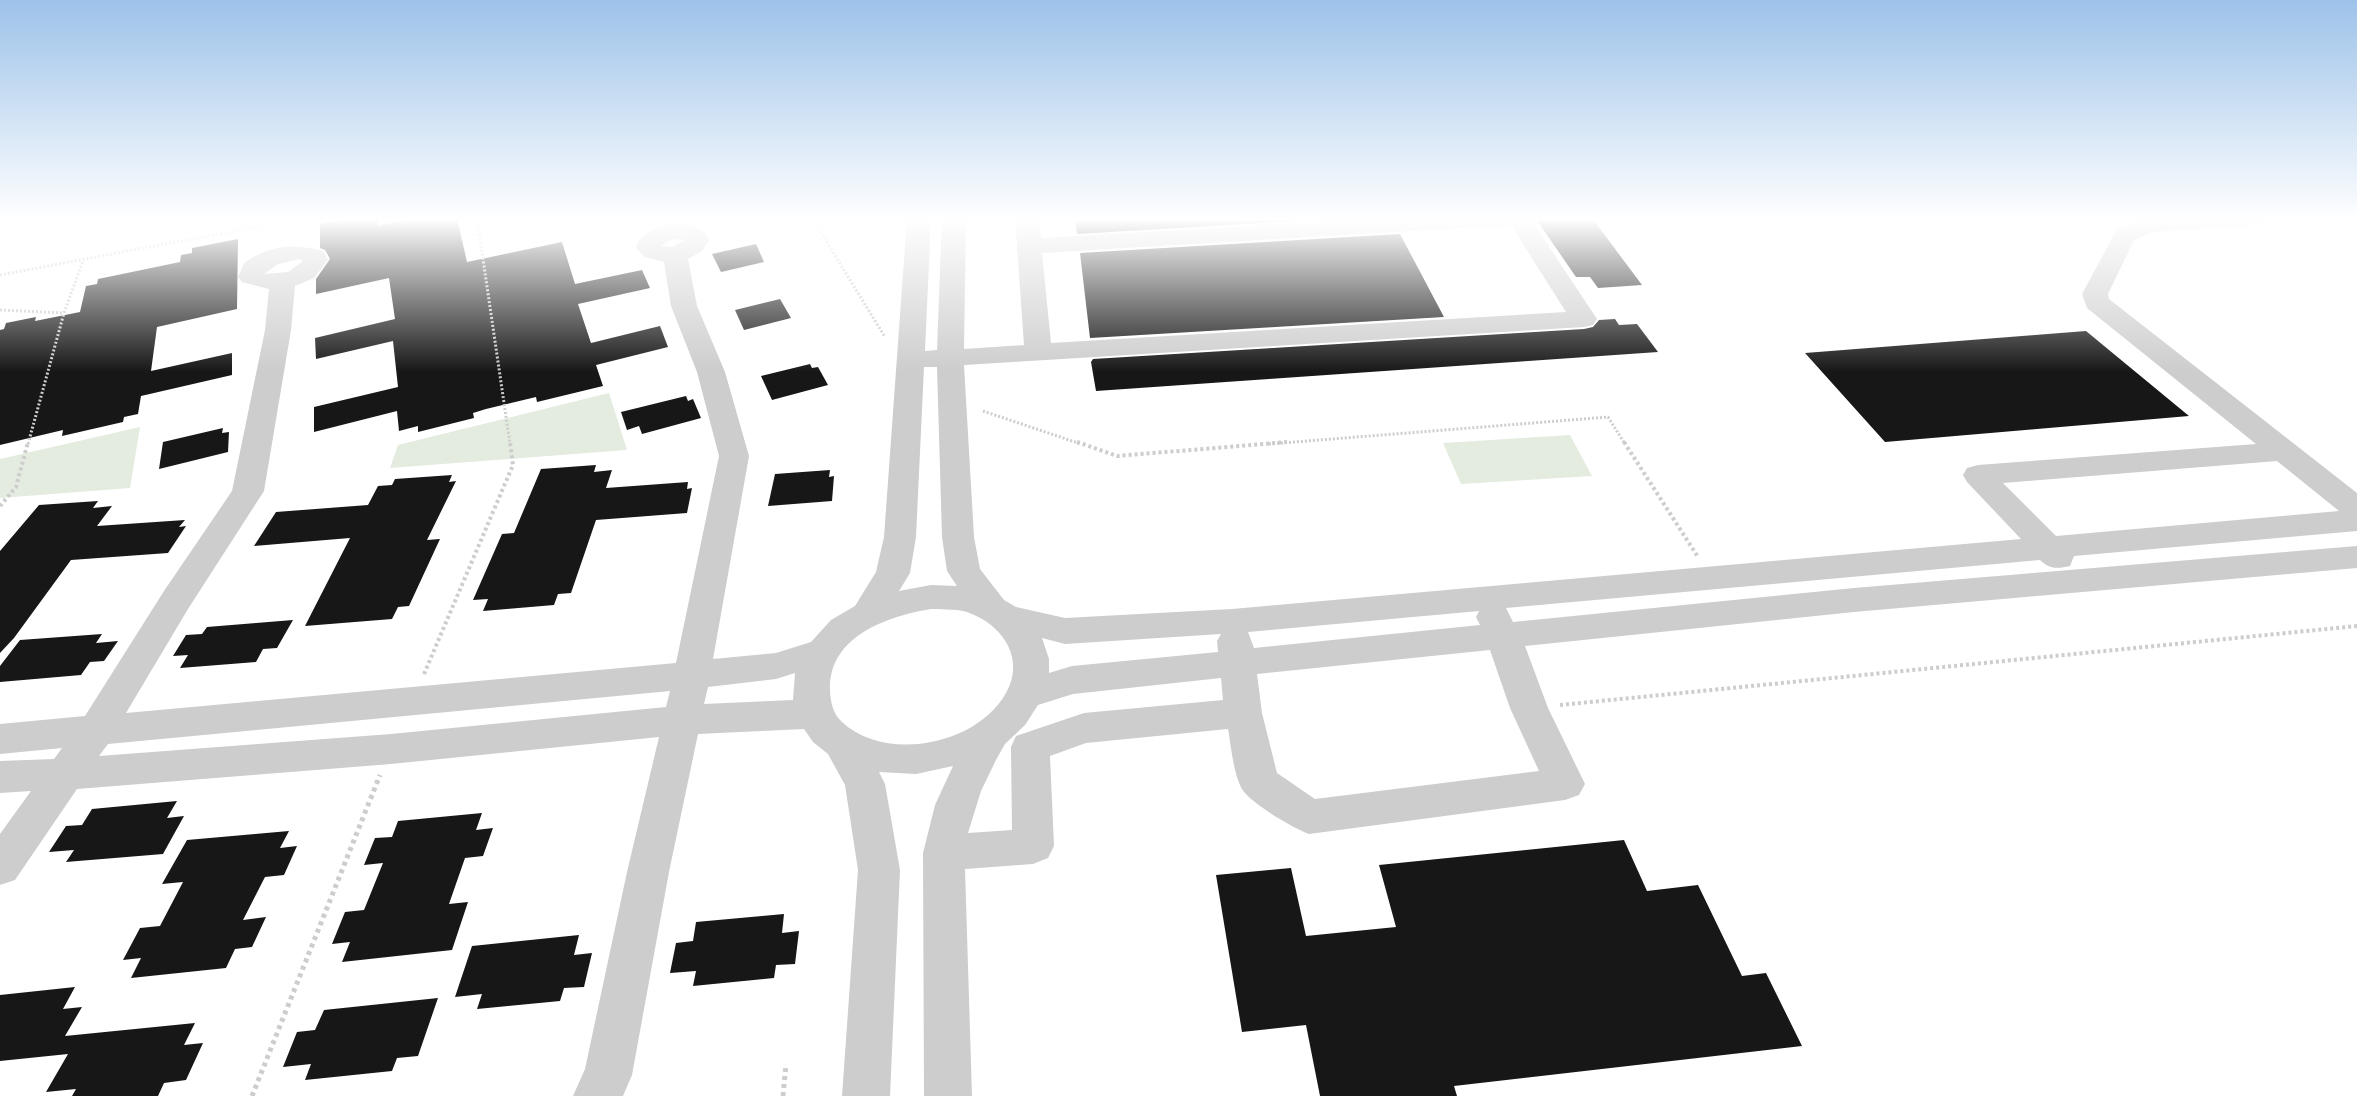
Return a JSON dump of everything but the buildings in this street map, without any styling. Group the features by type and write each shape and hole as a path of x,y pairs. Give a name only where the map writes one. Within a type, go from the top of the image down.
{"street":[{"path":"597,1096 608,1075 648,872 692,675 734,456 711,372 684,306 676,269"},
{"path":"868,613 893,573 900,537 898,354 911,269"},
{"path":"0,777 391,749 682,720 828,729 876,757 915,760 956,751 991,734 1012,716 1026,695 1032,674 1031,653 1023,634 1000,613 964,571 958,537 950,357 953,269"},
{"path":"1031,269 1038,352"},
{"path":"898,354 950,357 1584,319 1551,269"},
{"path":"2107,269 2095,294 2097,302 2357,509"},
{"path":"0,867 97,729 176,600 248,491 278,330 283,280"},
{"path":"2085,581 2048,548 1978,475 2285,451"},
{"path":"866,1096 879,870 865,784 828,729 810,694 812,672 822,652 842,630 868,613 898,602 931,597 963,599 1000,613 1065,631 1232,621 2357,520"},
{"path":"1026,695 1072,680 1854,600 2357,556"},
{"path":"1232,621 1239,664 1243,713 1259,782 1309,817 1565,784 1529,708 1503,636 1483,598"},
{"path":"0,739 692,675 776,666 822,652"},
{"path":"944,853 1033,846 1030,747 1084,728 1243,713"},
{"path":"948,1096 944,853 949,821 968,774 991,734"}],"path":[{"path":"0,275 32,269"},
{"path":"0,506 16,487 64,313 80,269"},
{"path":"412,702 513,465 484,269"},
{"path":"844,269 898,354"},
{"path":"0,310 64,313"},
{"path":"983,411 1118,456 1608,417 1712,579"},
{"path":"1529,708 2357,626"},
{"path":"252,1096 391,749"},
{"path":"783,1096 786,1064"}],"shaded area":[{"path":"609,393 627,450 390,468 398,445"},
{"path":"140,427 130,488 0,498 0,459"},
{"path":"1570,435 1592,476 1461,484 1443,443"}]}
